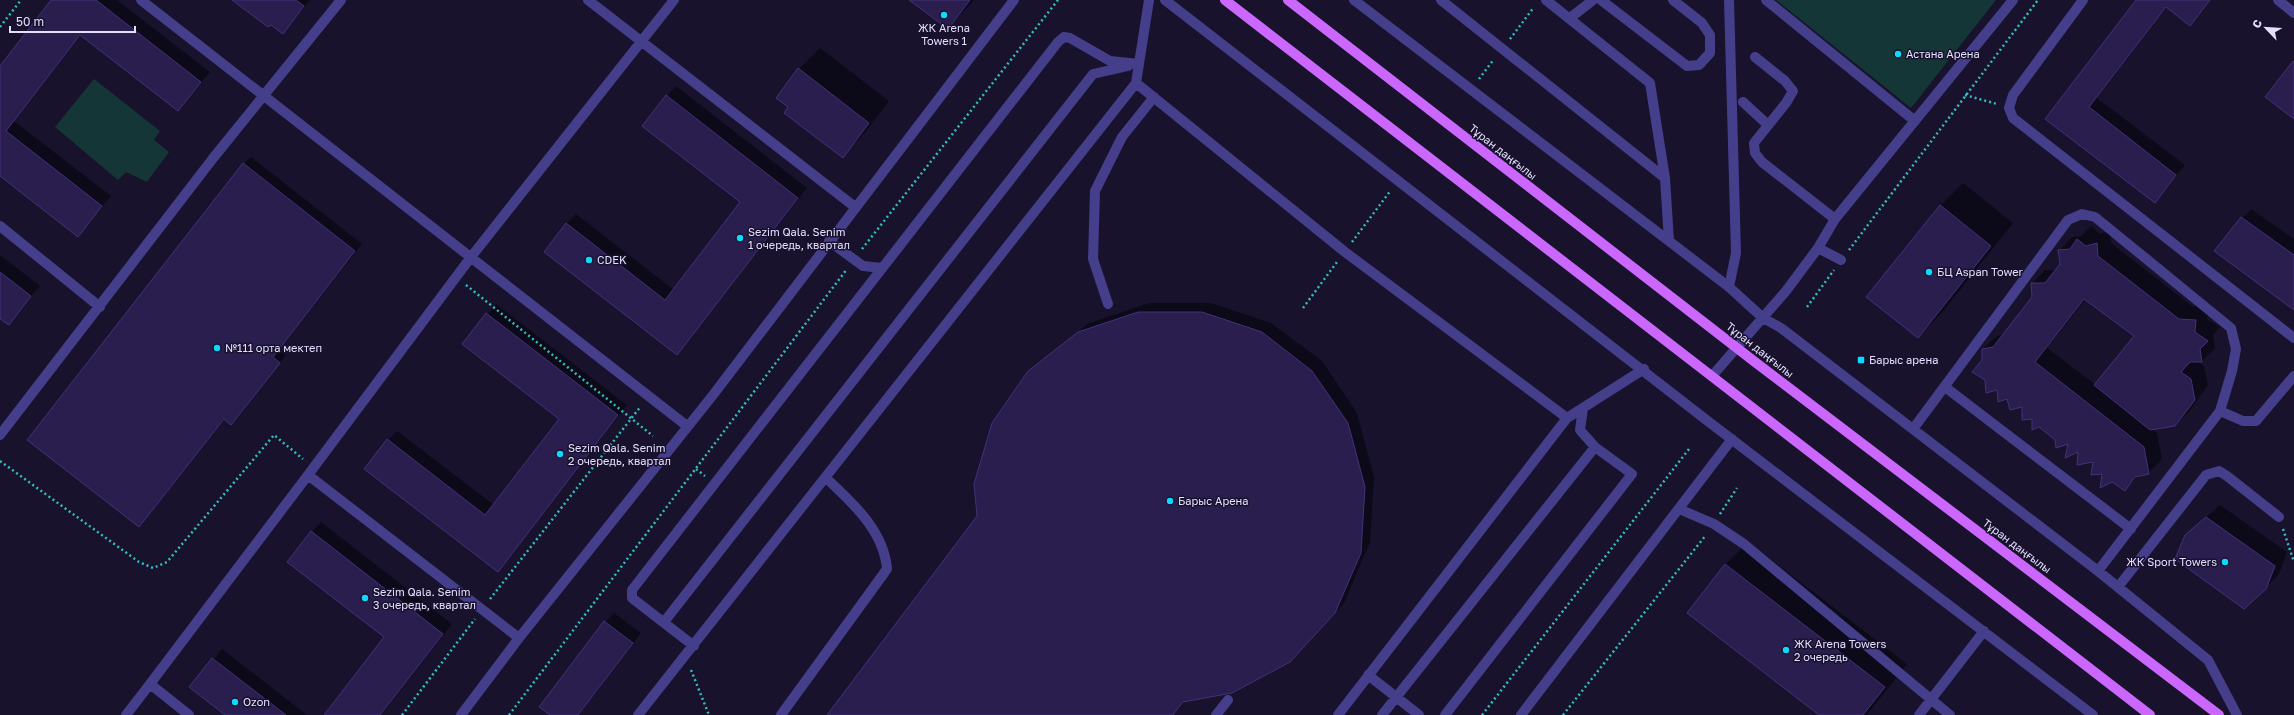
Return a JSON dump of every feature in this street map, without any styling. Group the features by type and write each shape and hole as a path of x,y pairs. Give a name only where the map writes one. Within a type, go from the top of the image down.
{"main road":[{"path":"1225,0 2150,715"},
{"name":"Тұран даңғылы","path":"1288,0 1736,347 2219,715"}],"lane":[{"path":"141,0 262,96 687,426"},
{"path":"0,435 262,96 341,0"},
{"path":"588,0 855,207"},
{"path":"126,715 471,257 674,0"},
{"path":"461,715 519,638 713,395 1014,0"},
{"path":"638,715 694,646 1136,82 1136,64 1149,0"},
{"path":"1165,0 1644,369 1732,439 2093,715"},
{"path":"1354,0 1729,287 1763,318 1781,328 1913,428 2098,571 2208,660 2237,715"},
{"path":"1440,0 1665,178"},
{"path":"1546,0 1650,83 1665,178 1669,241"},
{"path":"1570,18 1593,0"},
{"path":"1601,0 1687,66 1699,65 1710,53 1710,34 1702,23 1672,0"},
{"path":"1729,0 1736,253 1729,287"},
{"path":"1766,0 1915,121"},
{"path":"1712,376 1786,291 1818,248 1835,219 2012,0"},
{"path":"2083,0 2013,95 2009,108 2013,118 2294,338"},
{"path":"2278,0 2294,12"},
{"path":"694,646 632,598 632,590 1058,42 1064,37 1070,38 1101,58 1110,61 1136,64"},
{"path":"1755,57 1785,81 1793,91 1786,103 1754,143 1755,153 1762,162 1835,219"},
{"path":"664,622 1093,74 1136,64"},
{"path":"1136,82 1345,252 1567,418"},
{"path":"1108,304 1093,259 1095,191 1122,137 1154,97"},
{"path":"1743,102 1768,124"},
{"path":"1913,428 2068,220 2082,214 2095,217 2231,328 2236,349 2232,371 2220,411 2098,571"},
{"path":"0,226 100,306"},
{"path":"829,241 854,260 868,267 882,268"},
{"path":"1818,248 1841,260"},
{"path":"1338,715 1567,418 1644,369"},
{"path":"2220,411 2243,421 2256,421 2294,376"},
{"path":"1945,387 2131,529"},
{"path":"1445,715 1632,474 1595,447 1580,430 1583,408"},
{"path":"1522,715 1732,439"},
{"path":"1382,715 1595,447"},
{"path":"311,471 482,610 519,638"},
{"path":"2118,588 2206,475 2219,471 2279,517"},
{"path":"780,715 887,569 886,555 861,511 826,478"},
{"path":"1679,509 1714,524 1744,544 1950,715"},
{"path":"1919,715 1984,631"},
{"path":"1368,675 1395,698 1419,715"},
{"path":"150,684 189,715"},
{"path":"1216,715 1228,700"}],"path":[{"path":"0,27 21,0"},
{"path":"509,715 854,260 1058,0"},
{"path":"1807,307 1965,95 2038,0"},
{"path":"1471,90 1535,6"},
{"path":"1965,95 2009,108"},
{"path":"456,277 653,436"},
{"path":"402,715 649,396"},
{"path":"0,461 139,562 153,568 168,562 274,435 311,471"},
{"path":"1482,715 1689,449"},
{"path":"1564,715 1714,524 1737,488"},
{"path":"2279,517 2294,562"},
{"path":"686,656 709,715"}],"green space":[{"name":"Астана Арена","path":"1776,0 1996,0 1911,108"},
{"path":"94,79 160,131 154,140 169,152 147,182 126,172 118,180 55,127"}],"building":[{"path":"51,0 96,0 201,82 178,111 80,35 6,131 102,206 78,237 0,176 0,66"},
{"path":"232,0 296,0 304,6 283,34 271,25 268,27"},
{"name":"ЖК Arena Towers 1","path":"909,0 970,0 948,29"},
{"path":"2136,0 2210,0 2190,26 2166,7 2089,107 2176,175 2155,203 2045,119"},
{"path":"2293,61 2294,62 2294,119 2265,97"},
{"path":"798,68 869,123 843,158 784,113 788,107 776,98"},
{"name":"Sezim Qala. Senim 1 очередь, квартал","path":"666,95 798,198 677,355 544,252 566,223 665,300 740,202 642,126"},
{"path":"243,163 355,251 273,357 280,363 231,425 224,419 139,527 27,440"},
{"name":"БЦ Aspan Tower","path":"1940,205 1991,246 1918,338 1866,297"},
{"path":"2241,217 2294,255 2294,310 2214,251"},
{"path":"2077,239 2086,246 2097,243 2098,256 2179,319 2196,320 2195,332 2208,341 2200,349 2202,362 2190,362 2181,372 2191,379 2195,400 2175,426 2150,430 2094,385 2134,336 2084,299 2035,362 2144,447 2149,474 2135,477 2125,491 2112,482 2100,488 2102,474 2091,475 2093,462 2077,465 2078,452 2065,458 2068,444 2056,448 2055,440 2039,427 2032,430 2032,419 2022,420 2022,407 2010,410 2007,399 1998,402 1997,390 1986,393 1985,380 1972,372 1982,360 1982,349 1993,347 2032,297 2031,283 2045,283 2060,264 2058,250 2070,249"},
{"path":"0,272 31,296 9,325 0,319"},
{"name":"Барыс Арена","path":"1138,312 1202,312 1262,332 1312,371 1348,423 1365,487 1361,553 1335,613 1290,662 1232,693 1183,702 1173,715 827,715 977,516 974,484 992,423 1028,371 1078,332"},
{"name":"Sezim Qala. Senim 2 очередь, квартал","path":"486,313 618,415 498,572 364,469 387,439 485,515 559,419 462,344"},
{"name":"ЖК Sport Towers","path":"2206,517 2275,566 2266,589 2244,609 2175,559 2185,535"},
{"name":"Sezim Qala. Senim 3 очередь, квартал","path":"311,531 443,634 380,715 324,715 384,637 287,562"},
{"name":"ЖК Arena Towers 2 очередь","path":"1725,564 1885,687 1863,715 1819,715 1687,613"},
{"path":"604,621 633,643 578,715 550,715 539,707"},
{"path":"212,658 286,715 225,715 189,687"}],"place":[{"name":"ЖК Arena Towers 1","path":"944,15"},
{"name":"Астана Арена","path":"1898,54"},
{"name":"Sezim Qala. Senim 1 очередь, квартал","path":"740,238"},
{"name":"CDEK","path":"589,260"},
{"name":"БЦ Aspan Tower","path":"1929,272"},
{"name":"№111 орта мектеп","path":"217,348"},
{"name":"Барыс арена","path":"1861,360"},
{"name":"Sezim Qala. Senim 2 очередь, квартал","path":"560,454"},
{"name":"Барыс Арена","path":"1170,501"},
{"name":"ЖК Sport Towers","path":"2225,562"},
{"name":"Sezim Qala. Senim 3 очередь, квартал","path":"365,598"},
{"name":"ЖК Arena Towers 2 очередь","path":"1786,650"},
{"name":"Ozon","path":"235,702"}]}
